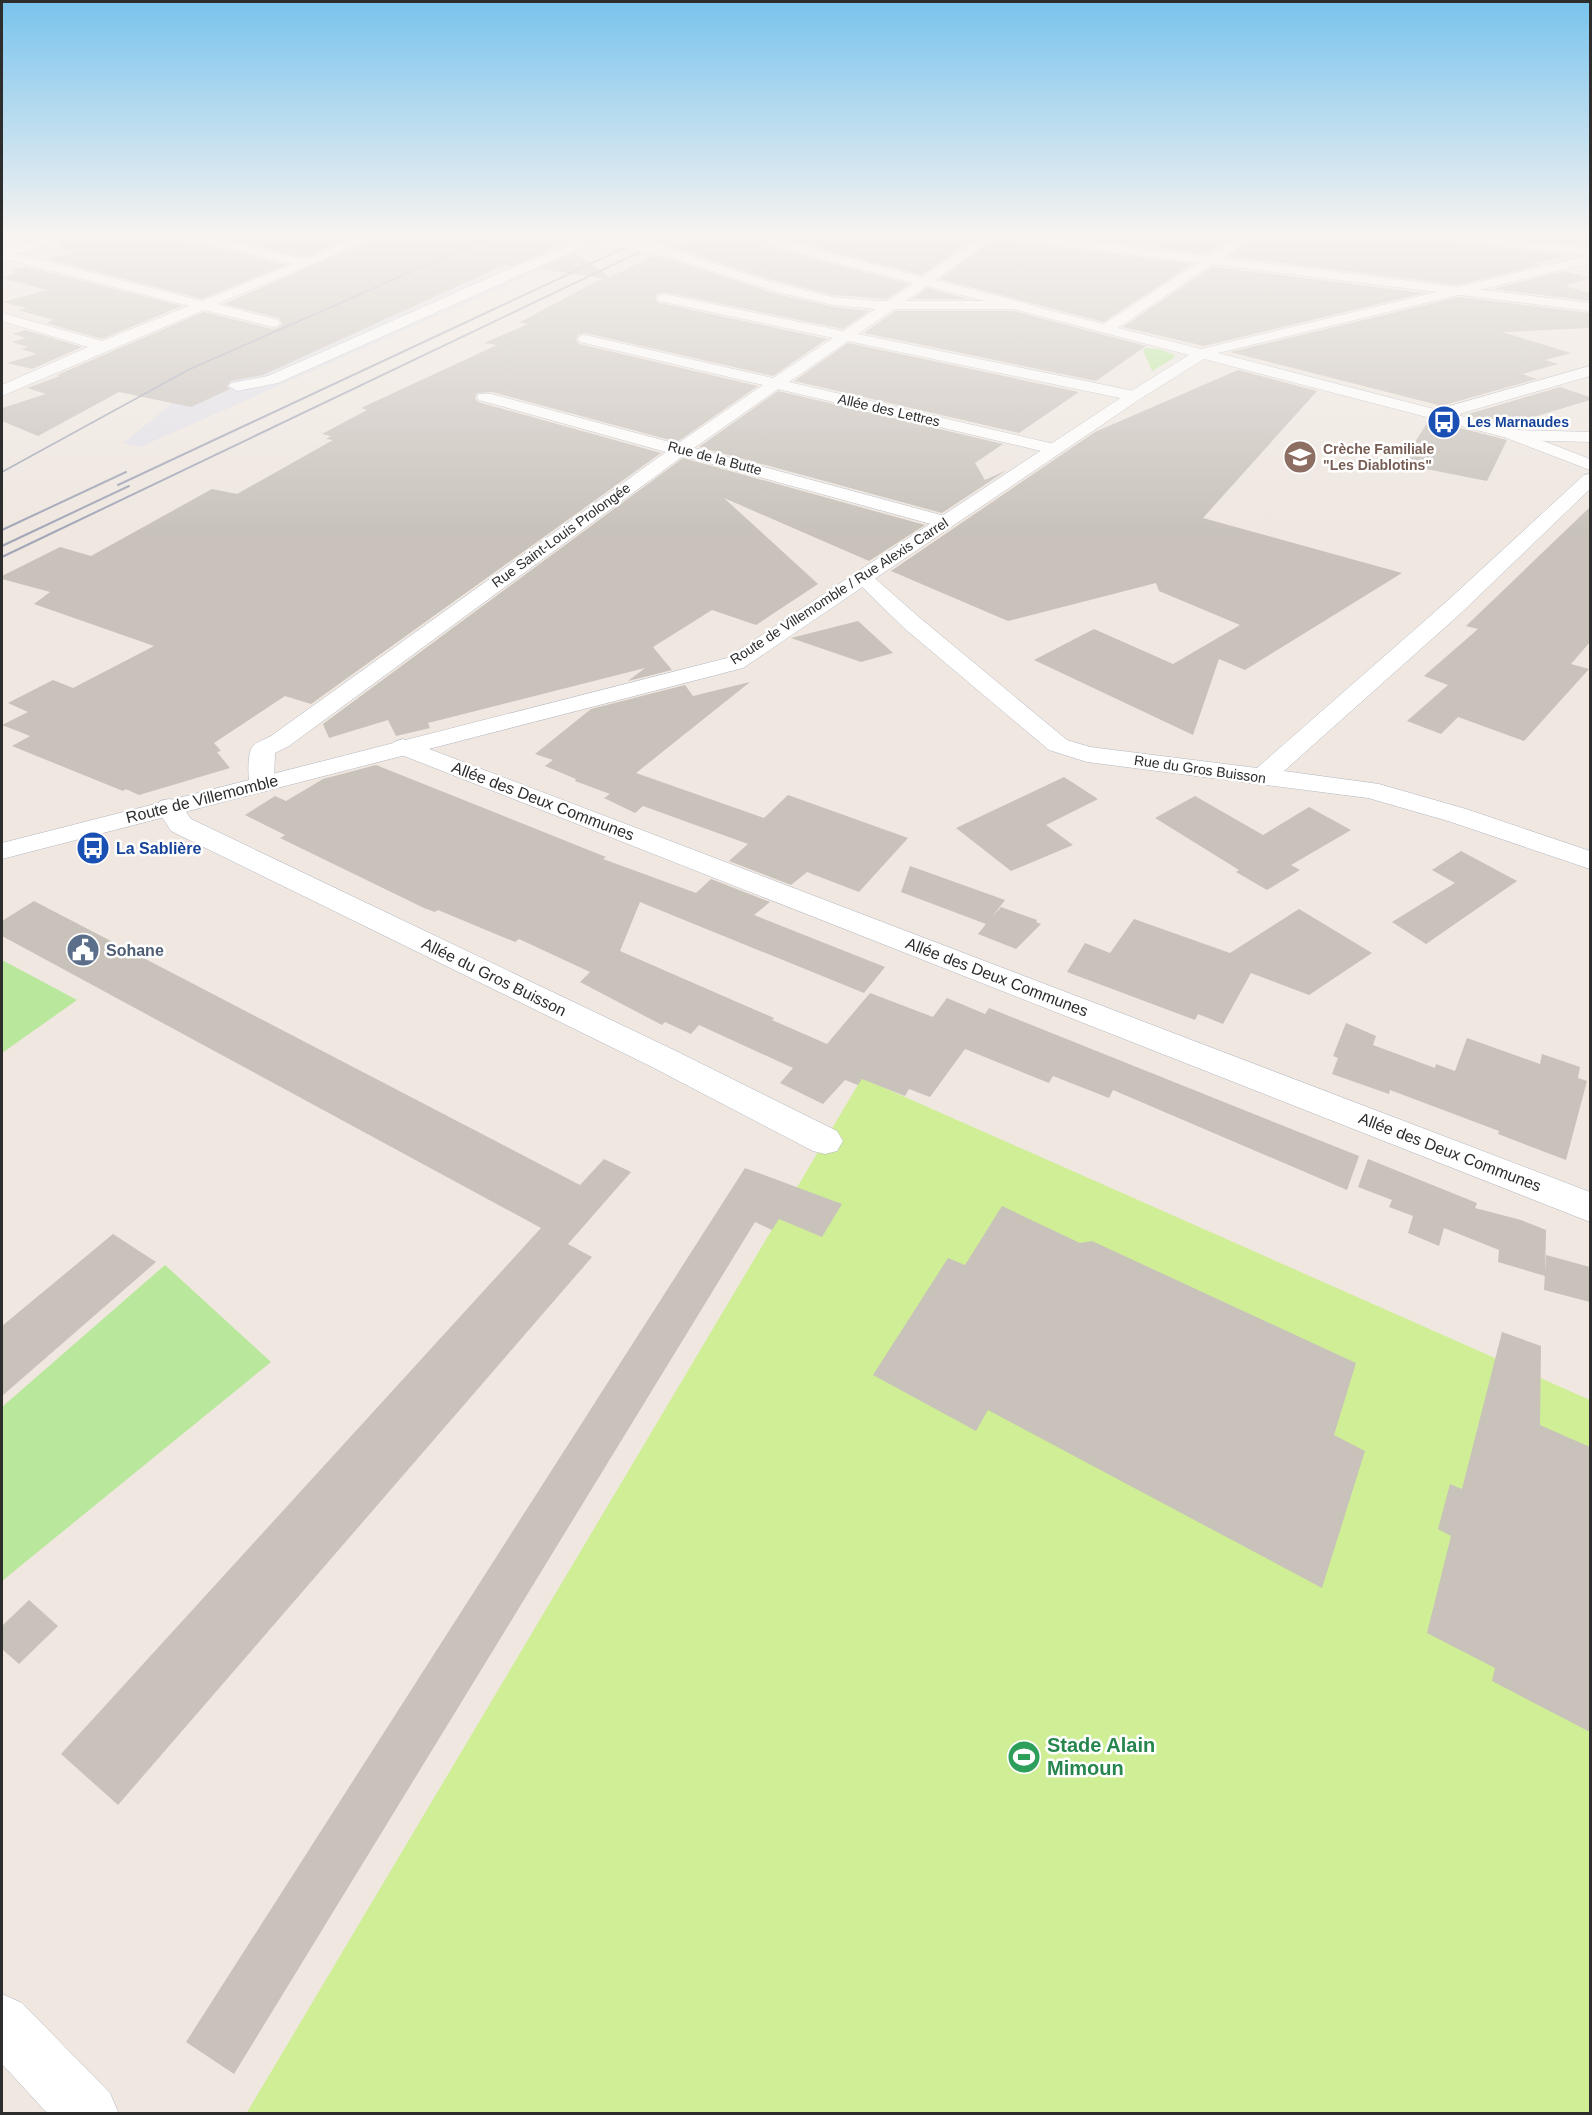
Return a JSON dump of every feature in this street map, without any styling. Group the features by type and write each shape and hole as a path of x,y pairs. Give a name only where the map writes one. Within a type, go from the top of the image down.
{"street":[{"path":"66,336 102,346"},
{"path":"2,391 128,336"},
{"path":"237,386 272,380 371,336"},
{"name":"Rue Saint-Louis Prolongée","path":"261,784 263,750 280,741 681,449 847,336"},
{"path":"852,336 1140,388"},
{"path":"1125,336 1130,350"},
{"path":"1131,336 1515,435 1590,465"},
{"name":"Route de Villemomble / Rue Alexis Carrel","path":"403,747 735,663 1054,449 1140,388 1201,354 1269,336"},
{"name":"Allée des Lettres","path":"585,339 1054,449"},
{"path":"1438,415 1590,371"},
{"name":"Rue de la Butte","path":"485,397 945,522"},
{"path":"1515,435 1590,438"},
{"path":"1262,777 1436,622 1590,479"},
{"name":"Rue du Gros Buisson","path":"862,577 930,638 1058,745 1087,754 1370,790 1457,815 1590,860"},
{"name":"Route de Villemomble","path":"2,851 403,747"},
{"name":"Allée des Deux Communes","path":"403,747 1590,1207"},
{"name":"Allée du Gros Buisson","path":"169,807 181,825 653,1053 825,1141"},
{"path":"2,2023 89,2114"}],"shaded area":[{"path":"308,336 393,336 140,447 123,443 179,398"}],"green space":[{"path":"1146,348 1159,349 1175,355 1174,358 1152,371 1143,350"},
{"path":"2,960 77,1000 2,1053"},
{"name":"Stade Alain Mimoun","path":"862,1078 1590,1400 1590,2113 246,2114"},
{"path":"165,1265 271,1362 2,1581 2,1407"}],"building":[{"path":"19,336 44,336 82,347 32,369 7,363 37,354 21,349 28,347 12,342 26,338"},
{"path":"90,336 110,336 102,339"},
{"path":"149,336 349,336 263,375 231,381 227,386 230,389 191,407 119,392 38,436 2,421 2,408 46,394 27,388 60,376 57,375"},
{"path":"501,336 578,336 576,340 579,344 758,386 677,442 492,392 477,393 475,398 478,402 661,453 311,704 285,696 214,743 221,751 217,752 230,768 139,795 126,789 123,791 12,746 30,736 2,725 28,712 8,703 53,680 73,688 154,646 34,604 50,592 2,579 2,576 60,547 91,556 212,489 237,494 333,440 326,439 331,436 322,434 367,410 361,408 497,345 484,343"},
{"path":"597,336 812,336 827,339 773,376"},
{"path":"877,336 1107,336 1146,346 1096,381"},
{"path":"1160,336 1247,336 1204,346"},
{"path":"1298,336 1514,336 1571,353 1545,360 1558,364 1522,374 1537,379 1437,407 1438,405 1230,352"},
{"path":"848,343 1079,392 1019,433 794,381"},
{"path":"1238,370 1317,391 1203,518 1402,573 1245,670 1219,659 1193,735 1034,660 1094,629 1173,664 1240,625 1159,591 1156,583 1008,621 891,571 1095,432"},
{"path":"1560,387 1590,397 1590,400 1517,422 1514,427 1465,415"},
{"path":"778,391 1003,444 975,463 985,480 1007,470 942,513 699,447"},
{"path":"1429,420 1507,440 1487,481 1401,464"},
{"path":"683,458 925,525 869,561 724,498 818,584 756,625 712,610 653,647 672,670 628,681 645,668 428,723 430,728 396,736 388,720 329,738 323,724"},
{"path":"1590,507 1590,642 1571,664 1589,669 1524,741 1458,717 1441,734 1407,721 1448,685 1424,676 1478,629 1466,626"},
{"path":"858,621 893,653 861,662 791,638"},
{"path":"750,682 636,773 764,818 788,795 908,838 859,892 807,872 791,885 729,861 748,844 643,806 635,813 604,798 610,794 575,781 576,779 545,766 553,760 535,754 591,709 685,685 693,696"},
{"path":"376,765 606,857 603,859 696,893 711,879 770,902 754,915 885,967 864,993 640,902 620,951 774,1018 772,1020 827,1044 870,993 933,1017 947,998 985,1014 989,1008 1359,1156 1347,1190 1113,1090 1109,1098 1053,1076 1049,1083 965,1049 930,1097 909,1089 905,1096 862,1079 858,1085 845,1080 823,1104 780,1083 793,1068 699,1025 691,1034 665,1022 662,1025 580,982 590,972 519,939 515,942 438,910 435,912 424,908 280,838 285,835 245,815 275,796 286,801 323,779"},
{"path":"1064,777 1098,799 1046,825 1073,845 1011,871 956,828"},
{"path":"1195,796 1263,835 1309,807 1351,830 1291,865 1300,870 1267,890 1155,818"},
{"path":"1461,851 1517,881 1426,944 1392,922 1455,883 1432,870"},
{"path":"910,866 1005,900 992,917 1001,907 1037,920 1036,922 1041,924 1016,949 978,934 986,924 901,892"},
{"path":"34,901 580,1185 604,1159 631,1172 568,1244 592,1257 118,1805 61,1754 541,1228 2,936 2,921"},
{"path":"1299,909 1372,953 1309,995 1251,973 1223,1024 1198,1014 1195,1020 1067,972 1085,943 1110,953 1134,919 1230,953"},
{"path":"1346,1023 1376,1036 1373,1045 1435,1068 1436,1064 1455,1071 1467,1038 1540,1064 1542,1054 1580,1067 1578,1078 1587,1081 1566,1160 1498,1134 1499,1131 1390,1090 1389,1094 1332,1074 1338,1058 1333,1056"},
{"path":"1368,1159 1477,1203 1475,1208 1521,1220 1546,1230 1545,1276 1498,1262 1499,1250 1444,1228 1439,1246 1408,1233 1413,1216 1389,1207 1392,1200 1358,1187"},
{"path":"745,1168 842,1204 822,1237 779,1219 772,1230 755,1222 234,2074 186,2042"},
{"path":"1002,1206 1080,1243 1092,1241 1356,1363 1334,1435 1365,1451 1322,1588 988,1410 976,1431 873,1375 948,1258 965,1265"},
{"path":"113,1234 156,1262 2,1396 2,1326"},
{"path":"1546,1255 1590,1267 1590,1302 1544,1290"},
{"path":"1502,1332 1541,1346 1540,1425 1590,1447 1590,1732 1492,1681 1495,1668 1427,1633 1451,1536 1438,1529 1450,1484 1462,1489"},
{"path":"29,1600 58,1626 19,1664 2,1649 2,1626"}],"tram line":[{"path":"2,472 190,369 266,336"}],"railway":[{"path":"118,485 437,336"},
{"path":"2,557 465,336"},
{"path":"2,530 126,472"},
{"path":"2,546 129,486"}],"place":[{"name":"Les Marnaudes","path":"1444,422"},
{"name":"Crèche Familiale \"Les Diablotins\"","path":"1300,457"},
{"name":"La Sablière","path":"93,848"},
{"name":"Sohane","path":"83,950"},
{"name":"Stade Alain Mimoun","path":"1024,1757"}]}
